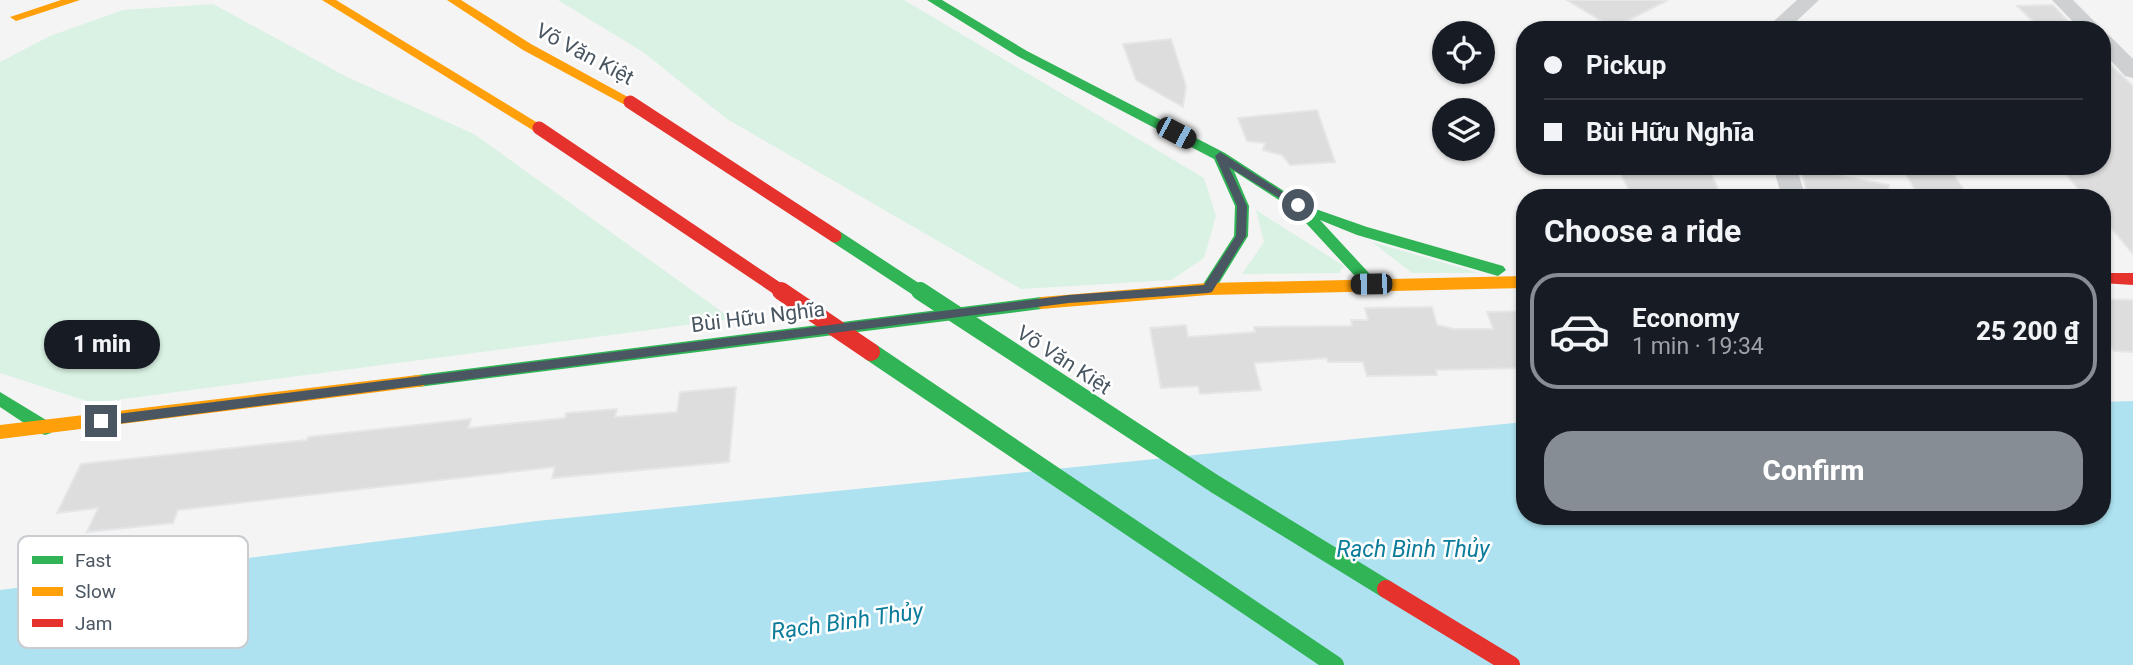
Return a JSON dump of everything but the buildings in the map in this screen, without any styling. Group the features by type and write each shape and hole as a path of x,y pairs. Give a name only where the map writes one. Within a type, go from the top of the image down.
{"main road":[{"path":"0,31 32,0"},
{"path":"16,18 74,0"},
{"path":"328,0 539,128 1335,665"},
{"name":"Võ Văn Kiệt","path":"453,0 527,47 630,102 1216,484 1511,665"},
{"path":"933,0 1023,54 1220,156 1298,205 1362,231 1516,274"},
{"path":"310,3 348,10"},
{"path":"501,9 527,47"},
{"path":"1208,289 1241,236 1242,206 1220,156"},
{"path":"1298,205 1371,284"},
{"path":"2111,278 2133,279"},
{"name":"Bùi Hữu Nghĩa","path":"0,432 1069,299 1208,289 1516,282"},
{"path":"0,399 45,428"}],"street":[{"path":"1784,21 1809,0"},
{"path":"2062,0 2084,21"},
{"path":"2111,48 2133,71"}],"green space":[{"path":"558,0 904,0 1204,178 1216,216 1204,258 1171,280 1021,289 727,119 643,52"},
{"path":"213,4 347,77 474,134 732,319 93,403 0,373 0,62 50,36 123,10"},
{"path":"1256,210 1344,266 1339,273 1242,274 1264,242"},
{"path":"1372,242 1479,273 1412,273"}],"water":[{"name":"Rạch Bình Thủy","path":"2133,401 2133,665 0,665 0,590 18,588 18,648 248,648 248,558 537,521 1516,423 1516,525 2111,525 2111,402"}],"traffic: fast":[{"path":"933,0 1023,54 1220,156 1298,205 1371,284"},
{"path":"1208,289 1241,236 1242,206 1220,156"},
{"path":"1309,210 1362,231 1498,270"},
{"path":"835,236 1215,484 1386,589"},
{"path":"418,381 1041,303"},
{"path":"871,352 1335,665"},
{"path":"0,399 45,428"}],"traffic: slow":[{"path":"16,17 74,0"},
{"path":"328,0 539,128"},
{"path":"453,0 527,47 630,102"},
{"path":"1041,303 1208,289 1516,282"},
{"path":"0,432 418,381"}],"traffic: jam":[{"path":"630,102 835,236"},
{"path":"539,128 871,352"},
{"path":"2111,278 2133,279"},
{"path":"1386,589 1511,665"}],"route":[{"path":"101,421 1069,299 1208,289 1241,236 1242,206 1220,156 1298,205"}]}
